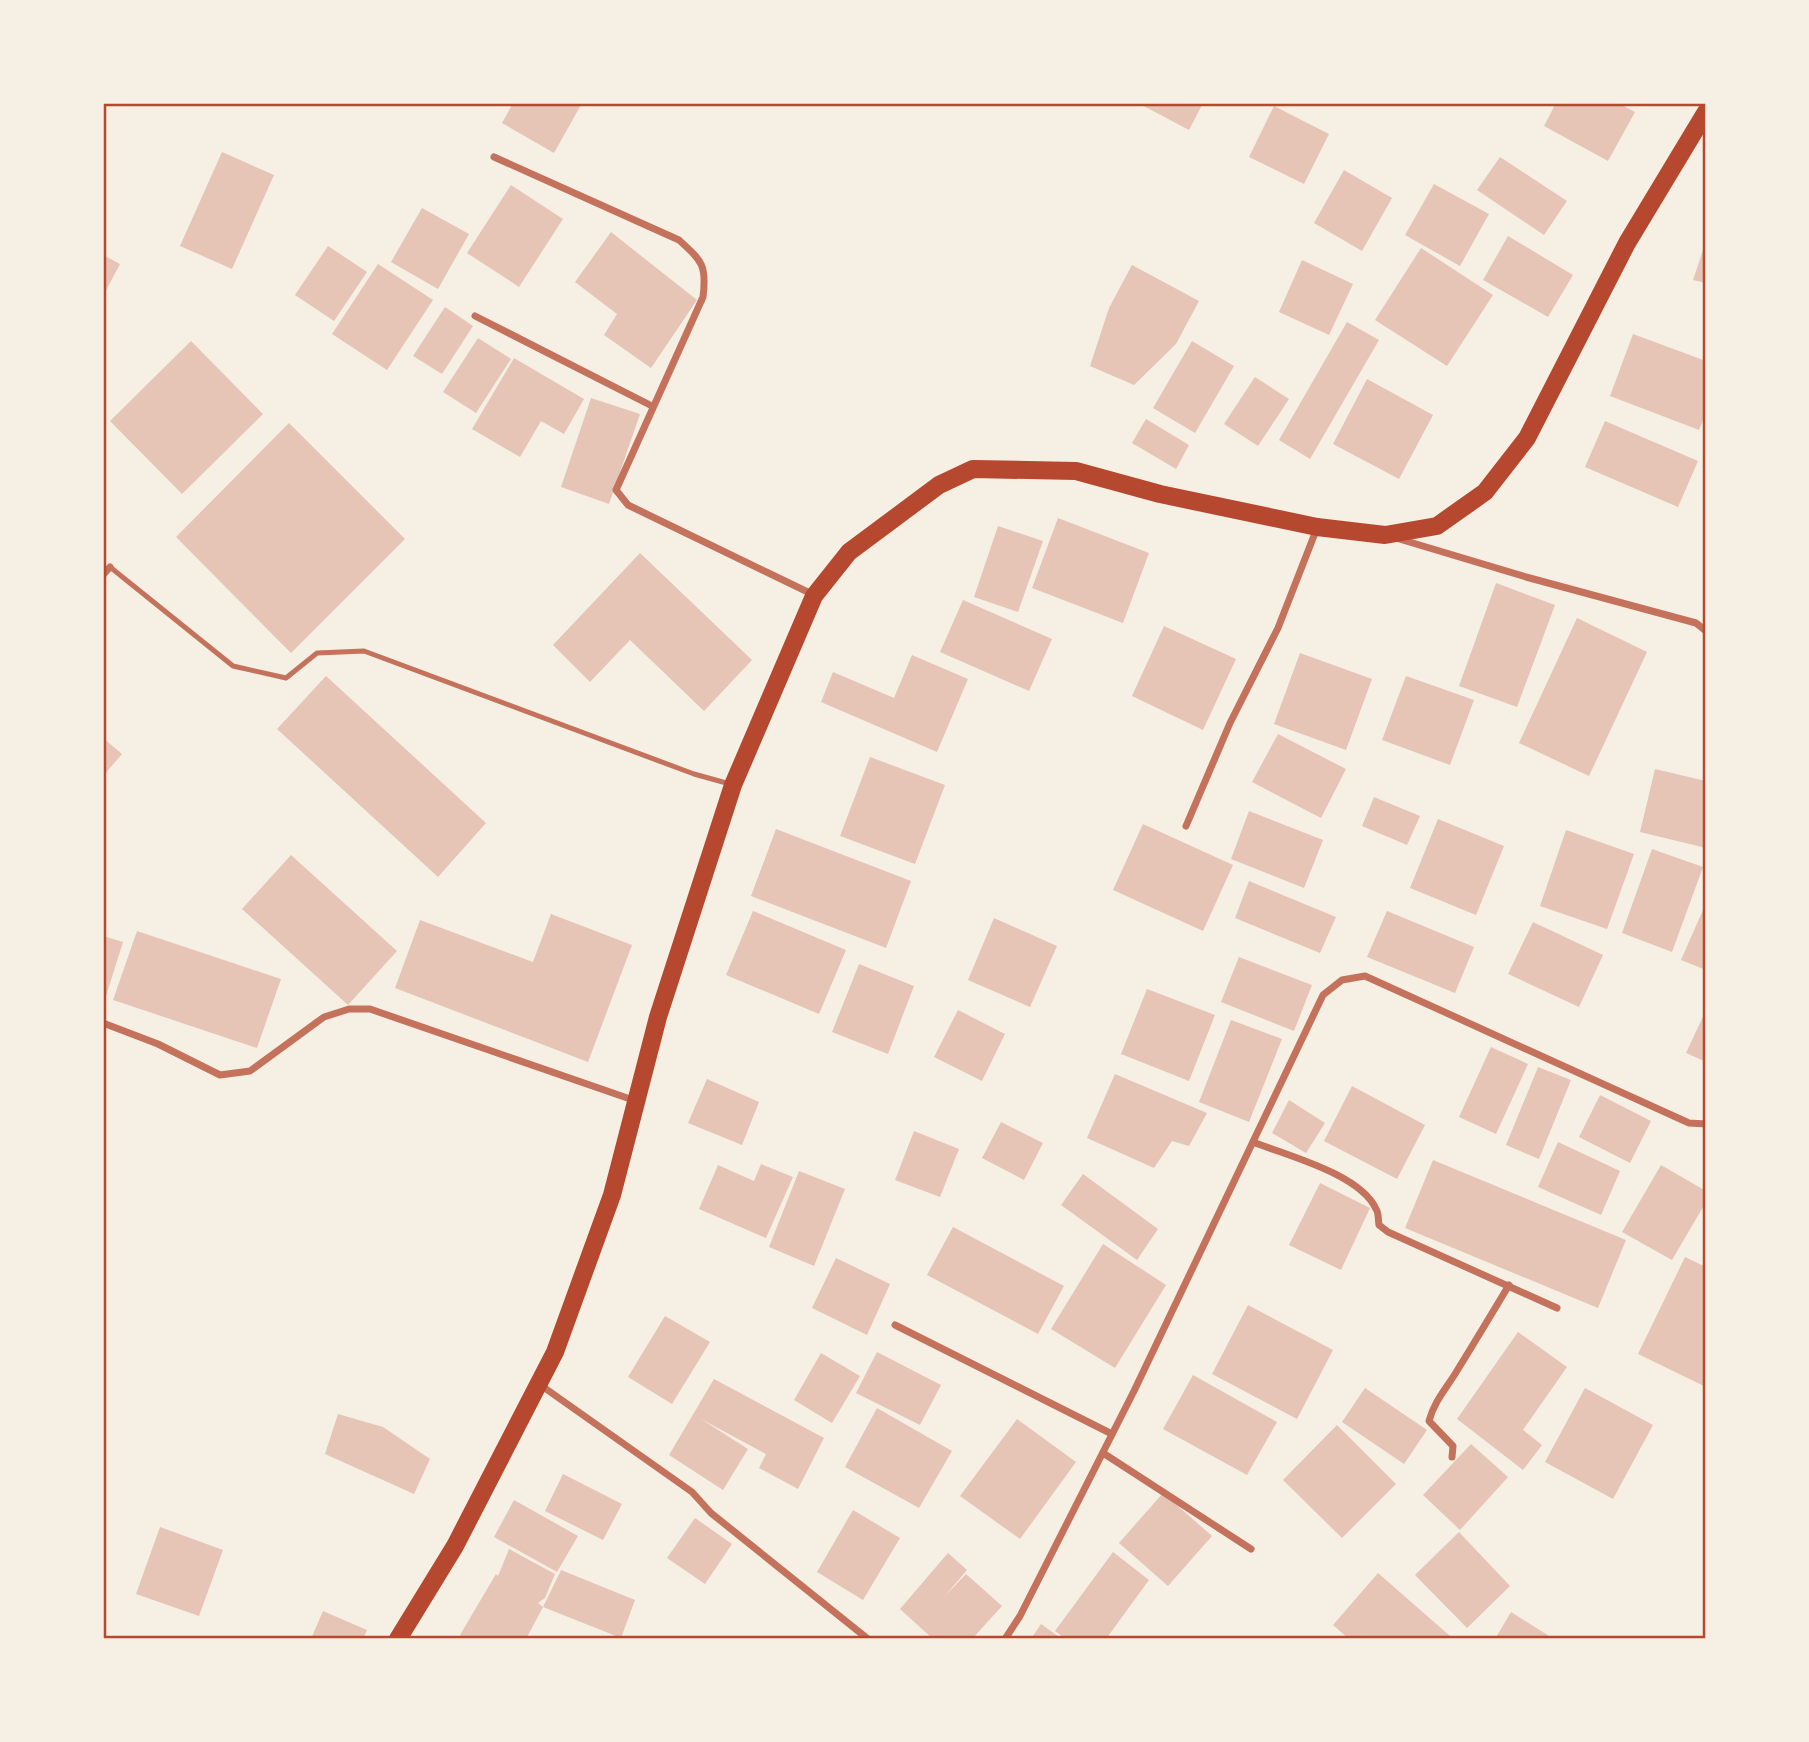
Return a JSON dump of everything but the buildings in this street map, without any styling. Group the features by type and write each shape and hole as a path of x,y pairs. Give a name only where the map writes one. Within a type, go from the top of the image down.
{"main road":[{"path":"398,1639 455,1546 555,1352 612,1195 658,1017 733,785 814,596 849,552 939,485 973,469 1076,471 1160,494 1317,527 1385,535 1437,526 1485,492 1527,438 1627,243 1706,112"}],"street":[{"path":"494,157 679,240 700,260 705,274 703,297 652,405 616,490 628,505 814,596"},
{"path":"475,316 652,405"},
{"path":"1186,826 1230,723 1278,628 1317,527"},
{"path":"1385,535 1696,624 1706,631"},
{"path":"103,575 110,567"},
{"path":"1005,1639 1020,1616 1103,1453 1323,995 1342,980 1365,975 1689,1123 1706,1124"},
{"path":"103,1023 158,1044 220,1075 250,1071 324,1017 349,1009 370,1009 636,1101"},
{"path":"1253,1142 1347,1179 1371,1201 1377,1210 1379,1225 1388,1232 1557,1308"},
{"path":"1452,1457 1453,1446 1429,1422 1432,1411 1435,1402 1509,1285"},
{"path":"895,1325 1112,1434"},
{"path":"539,1384 692,1492 710,1513 869,1639"},
{"path":"1103,1453 1251,1549"}],"lane":[{"path":"110,567 233,666 286,678 317,653 364,651 694,774 733,785"}]}
